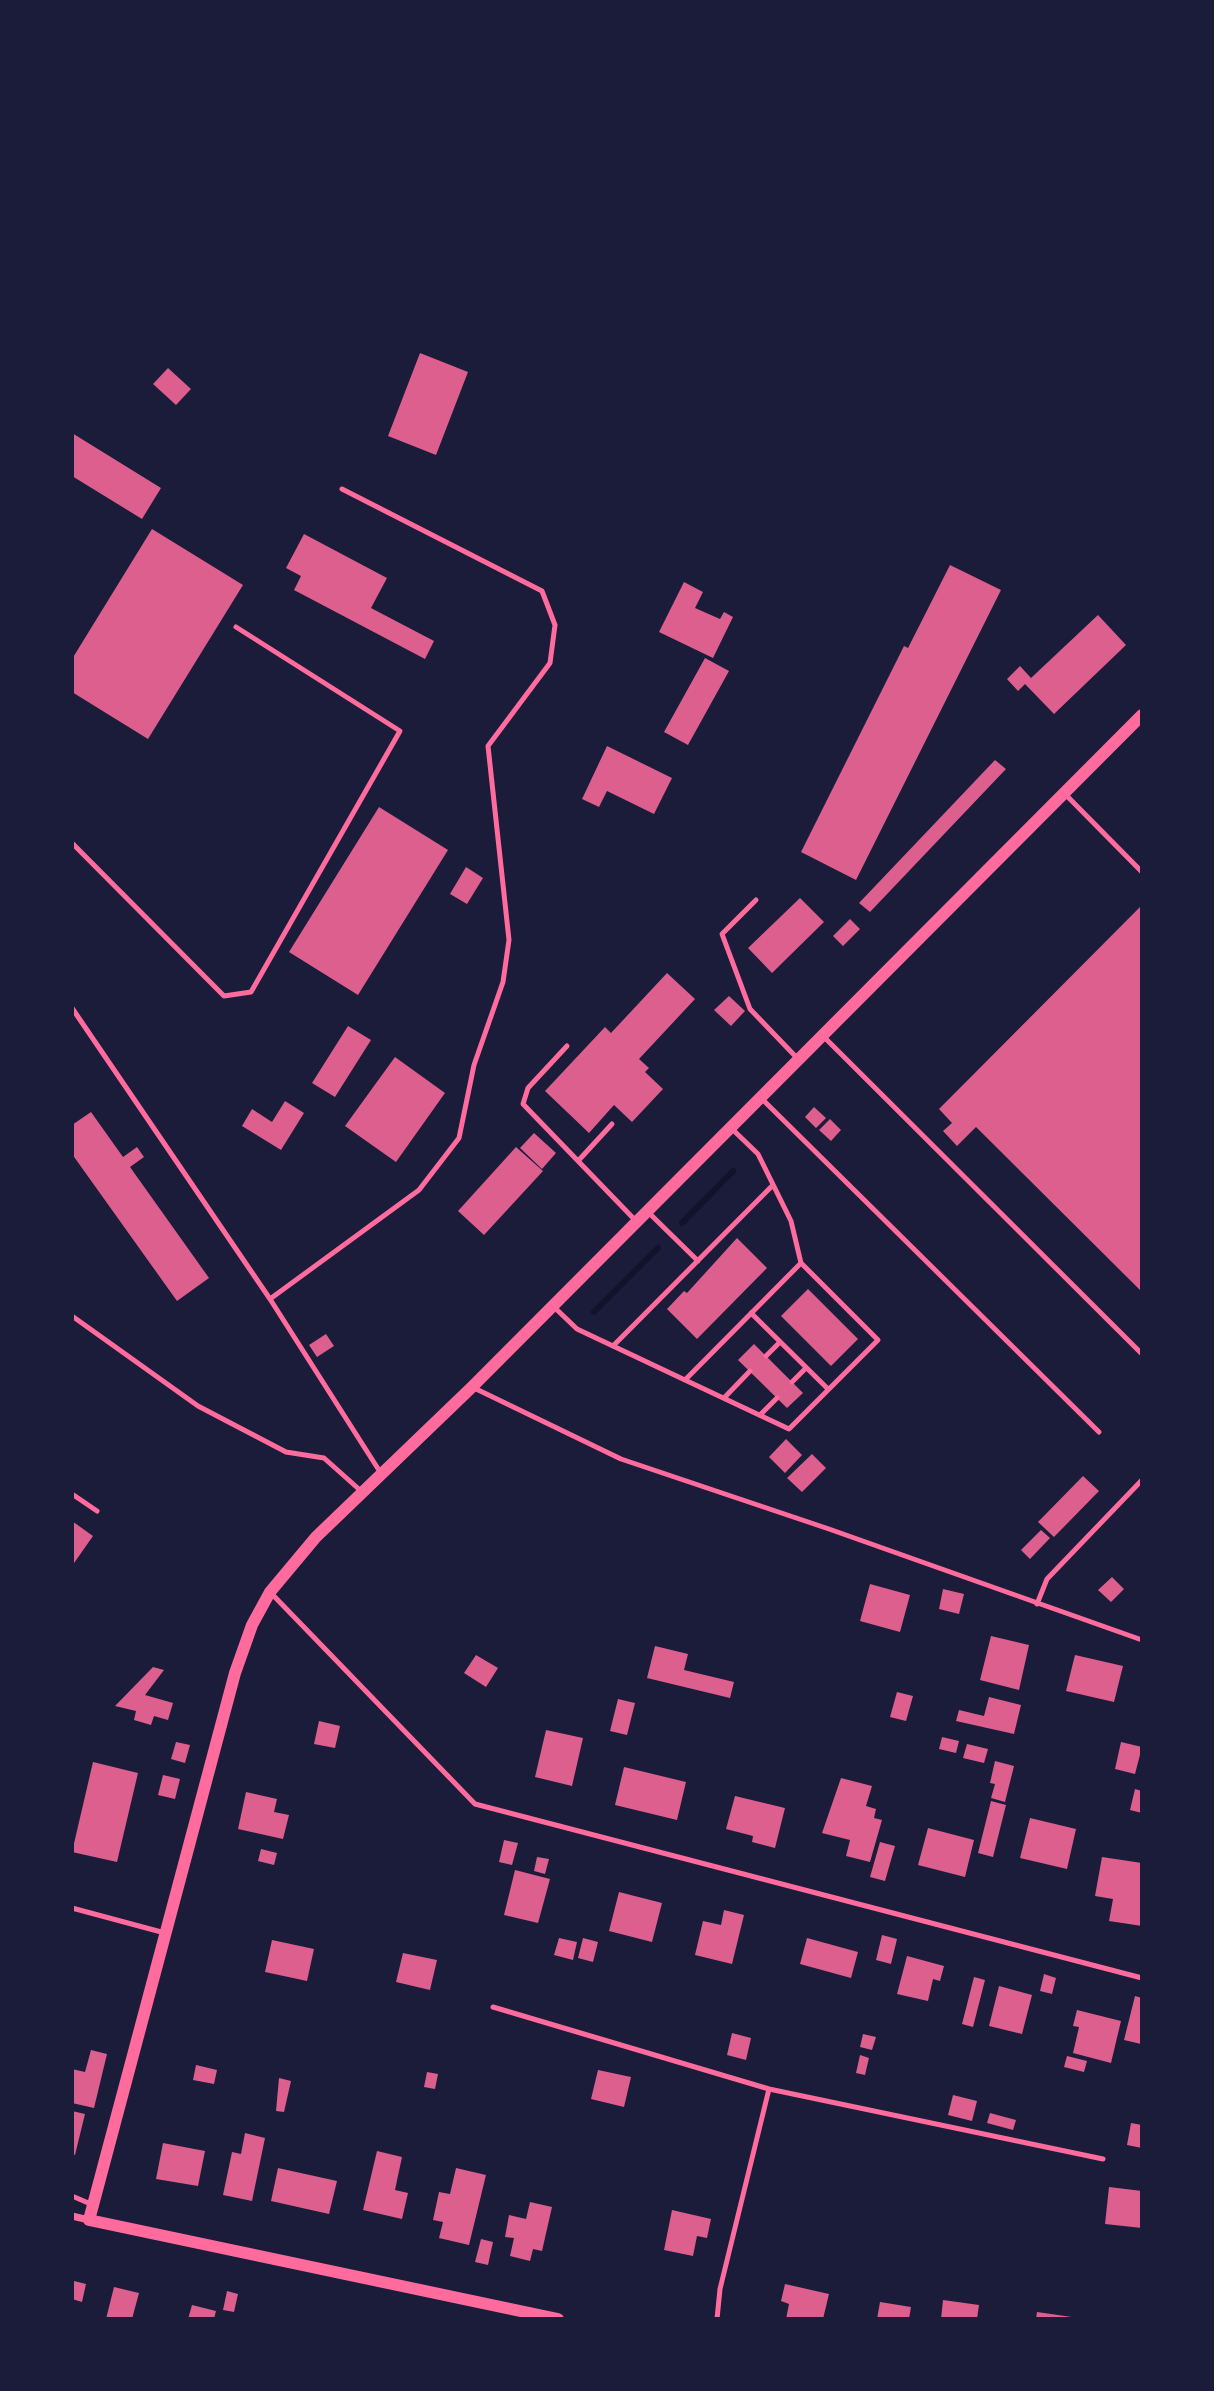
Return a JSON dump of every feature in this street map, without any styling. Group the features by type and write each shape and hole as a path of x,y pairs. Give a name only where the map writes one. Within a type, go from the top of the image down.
{"street":[{"path":"89,2220 235,1672 252,1626 270,1591 316,1537 472,1387 1142,715"},
{"path":"72,2216 558,2319"}],"lane":[{"path":"270,1299 419,1190 459,1138 474,1065 503,982 509,940 488,746 550,663 555,625 542,592 342,489"},
{"path":"72,843 224,996 251,992 400,731 236,627"},
{"path":"1064,793 1142,872"},
{"path":"756,900 722,934 750,1009 798,1059"},
{"path":"72,1008 270,1299 382,1475"},
{"path":"822,1035 1142,1354"},
{"path":"567,1046 528,1088 523,1104 636,1221"},
{"path":"760,1096 1099,1432"},
{"path":"578,1160 612,1124"},
{"path":"552,1305 577,1329 789,1429 878,1340 801,1264 792,1221 758,1154 730,1127"},
{"path":"613,1346 773,1185"},
{"path":"646,1210 698,1261"},
{"path":"685,1380 801,1264"},
{"path":"751,1313 828,1390"},
{"path":"72,1316 198,1406 286,1452 324,1458 363,1493"},
{"path":"766,1356 780,1342"},
{"path":"792,1382 806,1368"},
{"path":"723,1398 750,1371"},
{"path":"472,1387 621,1459 829,1528 1142,1640"},
{"path":"760,1415 777,1398"},
{"path":"1037,1604 1047,1579 1142,1480"},
{"path":"72,1494 96,1511"},
{"path":"270,1591 475,1804 1142,1978"},
{"path":"72,1908 165,1933"},
{"path":"493,2007 769,2090 1103,2160"},
{"path":"717,2319 720,2289 769,2090"},
{"path":"72,2196 93,2205"}],"building":[{"path":"420,353 468,372 436,455 388,436"},
{"path":"168,368 191,389 176,405 153,384"},
{"path":"72,433 161,488 142,519 72,476"},
{"path":"152,529 243,585 148,739 72,692 72,659"},
{"path":"304,534 387,578 371,608 434,641 425,659 294,590 301,576 286,568"},
{"path":"950,565 1001,590 856,880 801,852 904,646 908,648"},
{"path":"684,582 703,592 695,608 720,619 724,612 733,617 713,658 659,632"},
{"path":"1098,615 1126,645 1054,714 1025,684 1018,691 1007,679 1020,666 1031,678"},
{"path":"705,658 729,671 688,745 664,732"},
{"path":"607,746 672,778 654,814 607,791 599,807 582,799"},
{"path":"995,760 1006,769 870,912 859,903"},
{"path":"379,807 448,850 358,995 289,952"},
{"path":"466,867 483,878 467,904 450,894"},
{"path":"800,898 824,922 772,973 748,948"},
{"path":"1142,905 1142,1292 976,1127 957,1146 943,1131 952,1123 939,1109"},
{"path":"850,919 860,929 843,946 833,936"},
{"path":"667,973 695,999 639,1059 649,1068 645,1072 663,1089 632,1122 614,1105 589,1133 545,1091 605,1027 611,1033"},
{"path":"729,996 745,1011 731,1026 714,1010"},
{"path":"348,1026 371,1040 335,1097 312,1083"},
{"path":"395,1057 445,1093 396,1162 345,1126"},
{"path":"285,1101 304,1113 281,1150 242,1126 252,1109 272,1122"},
{"path":"814,1107 826,1118 816,1128 805,1117"},
{"path":"91,1112 123,1157 137,1147 144,1157 130,1167 209,1278 177,1301 72,1154 72,1125"},
{"path":"830,1119 841,1130 831,1141 819,1130"},
{"path":"534,1133 556,1153 542,1169 520,1148"},
{"path":"516,1147 543,1171 484,1235 458,1211"},
{"path":"737,1238 767,1268 697,1339 667,1309 684,1291 687,1293"},
{"path":"808,1289 858,1339 831,1366 781,1316"},
{"path":"326,1334 334,1346 317,1357 309,1345"},
{"path":"754,1344 803,1393 787,1408 738,1360"},
{"path":"786,1439 802,1455 785,1473 769,1457"},
{"path":"812,1454 826,1468 802,1492 787,1478"},
{"path":"1083,1476 1099,1491 1054,1537 1038,1522"},
{"path":"72,1521 93,1536 72,1566"},
{"path":"1041,1530 1050,1538 1030,1559 1021,1550"},
{"path":"1112,1577 1124,1589 1111,1602 1098,1590"},
{"path":"870,1584 910,1595 900,1632 860,1621"},
{"path":"943,1589 964,1594 959,1614 939,1609"},
{"path":"991,1636 1029,1645 1019,1690 980,1680"},
{"path":"655,1646 688,1654 684,1670 734,1682 730,1698 647,1678"},
{"path":"476,1655 498,1668 486,1687 464,1673"},
{"path":"1075,1655 1123,1666 1114,1702 1066,1691"},
{"path":"153,1667 164,1670 145,1695 173,1703 168,1720 154,1716 151,1725 134,1720 136,1711 115,1706"},
{"path":"897,1692 913,1696 906,1721 890,1717"},
{"path":"989,1697 1021,1705 1014,1734 956,1721 959,1710 984,1716"},
{"path":"618,1699 635,1703 627,1735 610,1731"},
{"path":"319,1721 340,1726 335,1748 314,1744"},
{"path":"546,1730 583,1738 572,1786 535,1777"},
{"path":"942,1737 959,1741 956,1753 939,1749"},
{"path":"176,1742 190,1745 185,1763 171,1759"},
{"path":"1121,1742 1142,1747 1135,1774 1115,1769"},
{"path":"967,1744 988,1749 984,1763 963,1758"},
{"path":"995,1761 1014,1766 1005,1802 991,1798 995,1784 990,1783"},
{"path":"93,1762 138,1773 117,1862 72,1852"},
{"path":"624,1767 686,1782 677,1820 615,1805"},
{"path":"163,1775 180,1779 175,1799 158,1795"},
{"path":"841,1778 872,1786 866,1806 876,1809 874,1818 882,1820 870,1862 846,1856 850,1840 822,1833"},
{"path":"1135,1789 1142,1791 1142,1813 1130,1810"},
{"path":"246,1792 277,1799 274,1812 289,1815 283,1839 238,1829"},
{"path":"735,1796 785,1808 775,1848 752,1842 753,1836 726,1829"},
{"path":"991,1801 1006,1805 993,1857 978,1853"},
{"path":"1030,1818 1076,1829 1067,1869 1020,1858"},
{"path":"928,1828 974,1840 965,1877 918,1865"},
{"path":"504,1840 518,1843 512,1865 499,1862"},
{"path":"880,1842 895,1846 885,1881 870,1877"},
{"path":"261,1849 277,1853 274,1865 258,1861"},
{"path":"537,1857 549,1859 545,1874 534,1871"},
{"path":"1102,1857 1142,1863 1142,1926 1109,1921 1113,1899 1095,1896"},
{"path":"515,1870 550,1879 538,1923 504,1915"},
{"path":"619,1892 662,1903 652,1942 609,1931"},
{"path":"724,1910 744,1915 732,1964 695,1955 703,1921 721,1925"},
{"path":"882,1935 897,1939 891,1964 876,1960"},
{"path":"559,1938 577,1942 573,1960 554,1955"},
{"path":"583,1938 598,1942 593,1962 578,1958"},
{"path":"807,1938 858,1952 851,1978 800,1964"},
{"path":"272,1940 314,1949 307,1981 265,1972"},
{"path":"403,1953 437,1960 430,1990 396,1982"},
{"path":"907,1956 944,1966 940,1981 933,1979 928,2001 897,1994"},
{"path":"1044,1974 1056,1978 1052,1994 1040,1991"},
{"path":"974,1977 985,1980 973,2027 962,2024"},
{"path":"999,1986 1032,1995 1022,2034 989,2026"},
{"path":"1135,1996 1142,1998 1141,2044 1124,2040"},
{"path":"1077,2010 1121,2021 1111,2063 1073,2053 1079,2027 1073,2026"},
{"path":"732,2033 751,2038 746,2060 727,2055"},
{"path":"863,2034 876,2037 872,2050 860,2047"},
{"path":"91,2050 107,2054 94,2108 72,2103 72,2069 85,2072"},
{"path":"860,2055 869,2058 865,2075 856,2073"},
{"path":"1067,2056 1087,2061 1084,2072 1064,2067"},
{"path":"196,2065 217,2070 214,2084 193,2080"},
{"path":"598,2070 631,2077 624,2107 591,2099"},
{"path":"427,2072 438,2074 435,2089 424,2087"},
{"path":"279,2078 291,2081 284,2112 276,2111"},
{"path":"953,2095 977,2101 972,2121 948,2115"},
{"path":"72,2111 85,2114 75,2155 72,2154"},
{"path":"990,2113 1016,2120 1013,2130 987,2123"},
{"path":"1131,2123 1142,2125 1142,2148 1127,2145"},
{"path":"245,2133 265,2138 252,2201 223,2195 232,2152 241,2154"},
{"path":"163,2143 205,2151 198,2186 156,2179"},
{"path":"377,2151 402,2157 395,2190 408,2193 402,2219 363,2210"},
{"path":"278,2168 337,2181 329,2214 271,2201"},
{"path":"456,2168 486,2175 469,2245 439,2238 443,2222 433,2220 439,2192 450,2194"},
{"path":"1109,2187 1142,2191 1142,2228 1105,2224"},
{"path":"530,2202 552,2207 542,2251 533,2249 530,2261 510,2256 514,2238 505,2237 509,2215 526,2219"},
{"path":"672,2210 711,2219 707,2238 697,2236 693,2256 664,2250"},
{"path":"481,2239 493,2242 488,2265 475,2262"},
{"path":"74,2281 86,2284 82,2302 72,2299"},
{"path":"785,2284 829,2294 823,2319 786,2319 789,2304 781,2301"},
{"path":"114,2287 139,2293 132,2319 106,2319"},
{"path":"227,2291 238,2294 234,2312 223,2310"},
{"path":"943,2300 979,2305 977,2319 941,2319"},
{"path":"880,2302 911,2307 909,2319 877,2319"},
{"path":"192,2305 216,2311 214,2319 188,2319"},
{"path":"1037,2312 1072,2317 1072,2319 1036,2319"}],"waterway":[{"path":"682,1223 733,1171"},
{"path":"594,1312 658,1248"}]}
